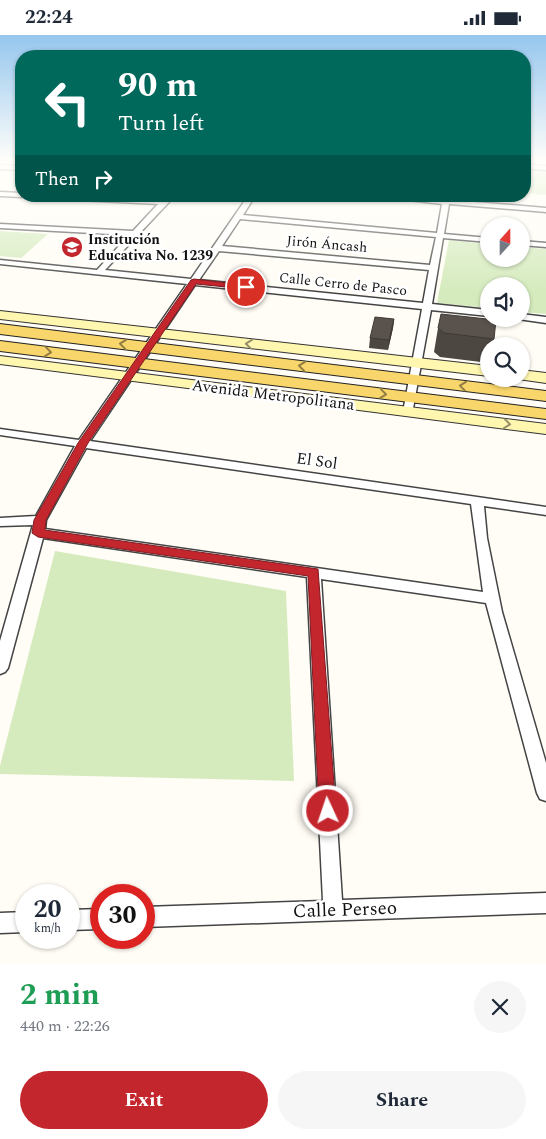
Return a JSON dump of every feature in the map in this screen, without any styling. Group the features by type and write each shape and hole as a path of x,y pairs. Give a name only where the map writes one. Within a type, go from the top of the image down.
{"main road":[{"name":"Avenida Metropolitana","path":"0,329 154,340 414,380 546,396"},
{"name":"Avenida Metropolitana","path":"0,346 134,370 409,404 546,414"}],"street":[{"path":"99,273 160,205"},
{"path":"0,668 39,527 83,443 246,205"},
{"path":"409,404 445,205"},
{"path":"504,205 546,210"},
{"path":"238,217 480,240"},
{"path":"0,226 135,233"},
{"path":"530,244 546,245"},
{"name":"Jirón Áncash","path":"217,248 434,269"},
{"name":"Calle Cerro de Pasco","path":"0,262 480,312"},
{"name":"Avenida Metropolitana","path":"0,315 154,340 480,370"},
{"path":"530,318 546,320"},
{"name":"Avenida Metropolitana","path":"0,360 134,370"},
{"path":"530,376 546,378"},
{"name":"Avenida Metropolitana","path":"409,404 546,429"},
{"name":"El Sol","path":"0,432 546,511"},
{"path":"477,501 480,537 491,598 546,793"},
{"path":"0,522 314,573 491,598"},
{"path":"314,573 333,910"},
{"name":"Calle Perseo","path":"155,917 546,903"},
{"path":"0,923 15,922"}],"green space":[{"path":"0,231 48,234 21,258 0,256"},
{"path":"449,240 480,243 480,267 530,267 530,248 546,249 546,314 530,313 530,277 480,277 480,307 437,303"},
{"path":"55,551 286,591 294,781 0,774 0,766"}],"building":[{"path":"441,314 480,318 480,327 495,327 494,337 480,337 444,333 438,328"},
{"path":"375,317 394,319 389,340 370,338"}],"place":[{"name":"Institución Educativa No. 1239","path":"72,247"}],"route":[{"path":"246,287 194,281 83,443 40,520 38,533 314,573 328,811"}]}
